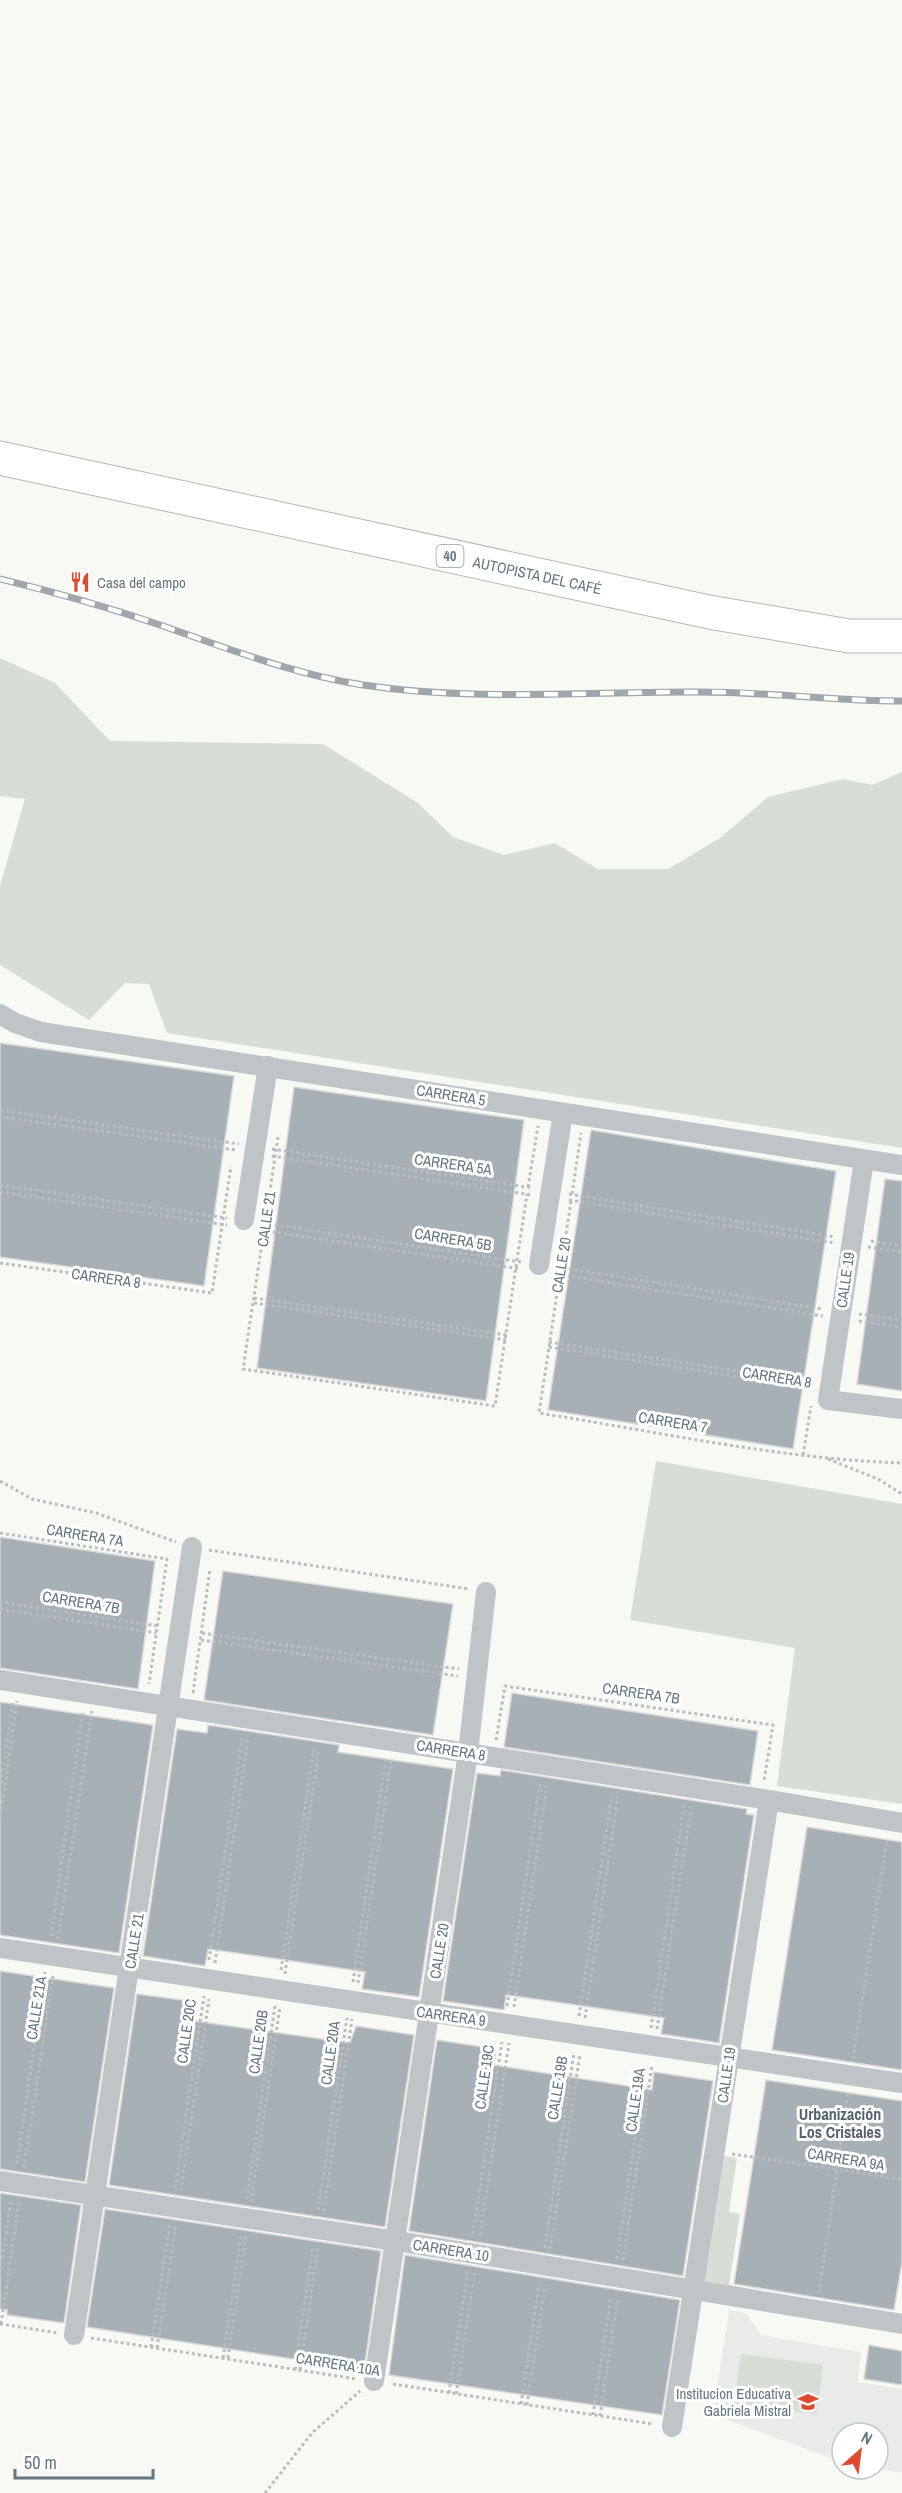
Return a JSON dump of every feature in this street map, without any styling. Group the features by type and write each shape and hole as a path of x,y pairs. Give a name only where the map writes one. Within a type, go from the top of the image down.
{"highway":[{"name":"AUTOPISTA DEL CAFÉ","path":"0,458 709,612 849,636 902,636"}],"street":[{"name":"CARRERA 5","path":"1,1015 41,1032 902,1165"},
{"name":"CALLE 21","path":"243,1225 268,1066"},
{"name":"CALLE 20","path":"538,1269 562,1113"},
{"name":"CALLE 19","path":"829,1394 864,1160"},
{"path":"829,1394 902,1409"},
{"name":"CALLE 21","path":"74,2335 97,2196 192,1547"},
{"name":"CALLE 20","path":"374,2382 468,1753 486,1592"},
{"name":"CARRERA 8","path":"12,1682 690,1787 902,1823"},
{"name":"CALLE 19","path":"672,2427 769,1800"},
{"name":"CARRERA 9","path":"0,1947 902,2083"},
{"name":"CARRERA 10","path":"12,2183 396,2241 902,2324"}],"path":[{"path":"254,1303 506,1341 540,1109"},
{"name":"CARRERA 5A","path":"0,1110 235,1143 275,1156 527,1194 572,1194 902,1252"},
{"name":"CARRERA 5A","path":"0,1116 234,1150 276,1150 528,1187 571,1201 851,1242 902,1246"},
{"name":"CALLE 20","path":"539,1413 584,1116"},
{"name":"CALLE 21","path":"279,1127 243,1369 495,1406 506,1341"},
{"path":"221,1225 235,1143"},
{"name":"CARRERA 5B","path":"0,1185 222,1217 264,1230 516,1268 561,1268 902,1327"},
{"name":"CARRERA 5B","path":"0,1192 221,1225 265,1223 517,1261 560,1275 840,1315 902,1320"},
{"name":"CARRERA 8","path":"0,1263 212,1293 221,1225"},
{"path":"254,1298 507,1335"},
{"name":"CARRERA 8","path":"549,1341 814,1383 829,1394"},
{"name":"CARRERA 8","path":"549,1347 813,1389 829,1394"},
{"name":"CARRERA 7","path":"539,1413 823,1457"},
{"path":"823,1457 902,1463"},
{"path":"823,1457 878,1479 902,1494"},
{"path":"0,1482 32,1499 96,1513 192,1547 486,1592"},
{"name":"CARRERA 7A","path":"0,1533 167,1559 158,1626"},
{"path":"190,1710 210,1562"},
{"name":"CARRERA 7B","path":"0,1602 158,1626"},
{"name":"CARRERA 7B","path":"0,1609 156,1633"},
{"path":"146,1703 158,1626"},
{"path":"202,1634 462,1670"},
{"path":"201,1640 461,1677"},
{"path":"0,1789 12,1682"},
{"path":"0,1821 12,1682"},
{"name":"CARRERA 7B","path":"493,1757 505,1686 773,1725 763,1788 769,1800"},
{"name":"CALLE 21A","path":"0,2276 12,2183 52,1955 90,1695"},
{"name":"CALLE 21A","path":"1,2324 12,2183 52,1955 90,1695"},
{"name":"CALLE 20C","path":"152,2347 248,1719"},
{"name":"CALLE 20B","path":"223,2358 319,1730"},
{"name":"CALLE 20A","path":"295,2370 391,1741"},
{"name":"CALLE 19C","path":"456,2394 474,2254 547,1765"},
{"name":"CALLE 19C","path":"449,2393 474,2254 547,1765"},
{"name":"CALLE 19B","path":"527,2405 545,2266 618,1776"},
{"name":"CALLE 19A","path":"593,2415 617,2277 690,1787"},
{"name":"CARRERA 9A","path":"715,2151 902,2180"},
{"name":"CALLE 20C","path":"158,2348 175,2208"},
{"name":"CALLE 20B","path":"228,2358 246,2219"},
{"name":"CALLE 20A","path":"300,2370 318,2230"},
{"name":"CALLE 19B","path":"521,2404 545,2266"},
{"name":"CALLE 19A","path":"600,2416 617,2277"},
{"name":"CARRERA 10A","path":"1,2324 672,2427"},
{"path":"265,2493 312,2433 342,2404 374,2382"}],"shaded area":[{"path":"0,658 55,683 110,741 323,744 418,803 453,837 504,855 555,843 598,869 668,869 720,838 768,797 843,779 872,785 902,772 902,1148 167,1033 149,984 125,983 89,1020 0,965 0,886 25,799 0,796"},
{"path":"656,1461 902,1504 902,1804 777,1786 795,1648 630,1620"},
{"path":"717,2155 737,2158 729,2212 740,2214 729,2285 744,2288 743,2293 707,2286 699,2278"},
{"name":"Institucion Educativa Gabriela Mistral","path":"729,2310 746,2313 761,2335 861,2352 858,2382 902,2389 902,2473 890,2471 890,2421 830,2421 830,2458 713,2415"},
{"path":"741,2354 823,2365 817,2414 734,2403"}],"building":[{"path":"0,1043 234,1076 204,1286 0,1257"},
{"path":"294,1087 524,1120 486,1401 257,1368"},
{"path":"591,1130 836,1171 793,1449 548,1410"},
{"path":"885,1179 902,1181 902,1391 857,1384"},
{"path":"0,1537 155,1561 138,1689 0,1668"},
{"path":"223,1571 453,1604 433,1735 204,1700"},
{"path":"512,1693 758,1731 750,1785 504,1747"},
{"path":"0,1702 153,1725 119,1953 0,1935"},
{"path":"208,1725 339,1745 338,1752 453,1769 419,1997 362,1989 365,1972 292,1961 208,1949 205,1966 143,1956 177,1729 207,1733"},
{"path":"501,1770 747,1809 746,1814 754,1815 719,2043 661,2034 664,2018 506,1995 504,2010 443,2001 477,1773 500,1776"},
{"path":"807,1827 902,1842 902,2070 772,2050"},
{"path":"0,1971 114,1988 85,2182 0,2169"},
{"path":"137,1994 197,2002 195,2021 350,2043 356,2026 414,2035 385,2227 109,2185"},
{"path":"437,2040 496,2049 494,2065 652,2090 654,2072 713,2081 683,2276 409,2231"},
{"path":"766,2080 902,2101 902,2262 894,2310 734,2284"},
{"path":"0,2193 81,2205 64,2323 7,2315 7,2310 0,2309"},
{"path":"105,2209 381,2251 364,2370 87,2327"},
{"path":"405,2255 680,2300 662,2415 389,2375"},
{"path":"869,2345 902,2351 902,2385 864,2379"}],"railway":[{"path":"0,579 120,612 285,667 363,685 444,693 526,695 717,692 902,701"}],"place":[{"name":"Casa del campo","path":"80,582"},
{"name":"Institucion Educativa Gabriela Mistral","path":"808,2402"}],"district":[{"name":"Urbanización Los Cristales","path":"840,2123"}]}
